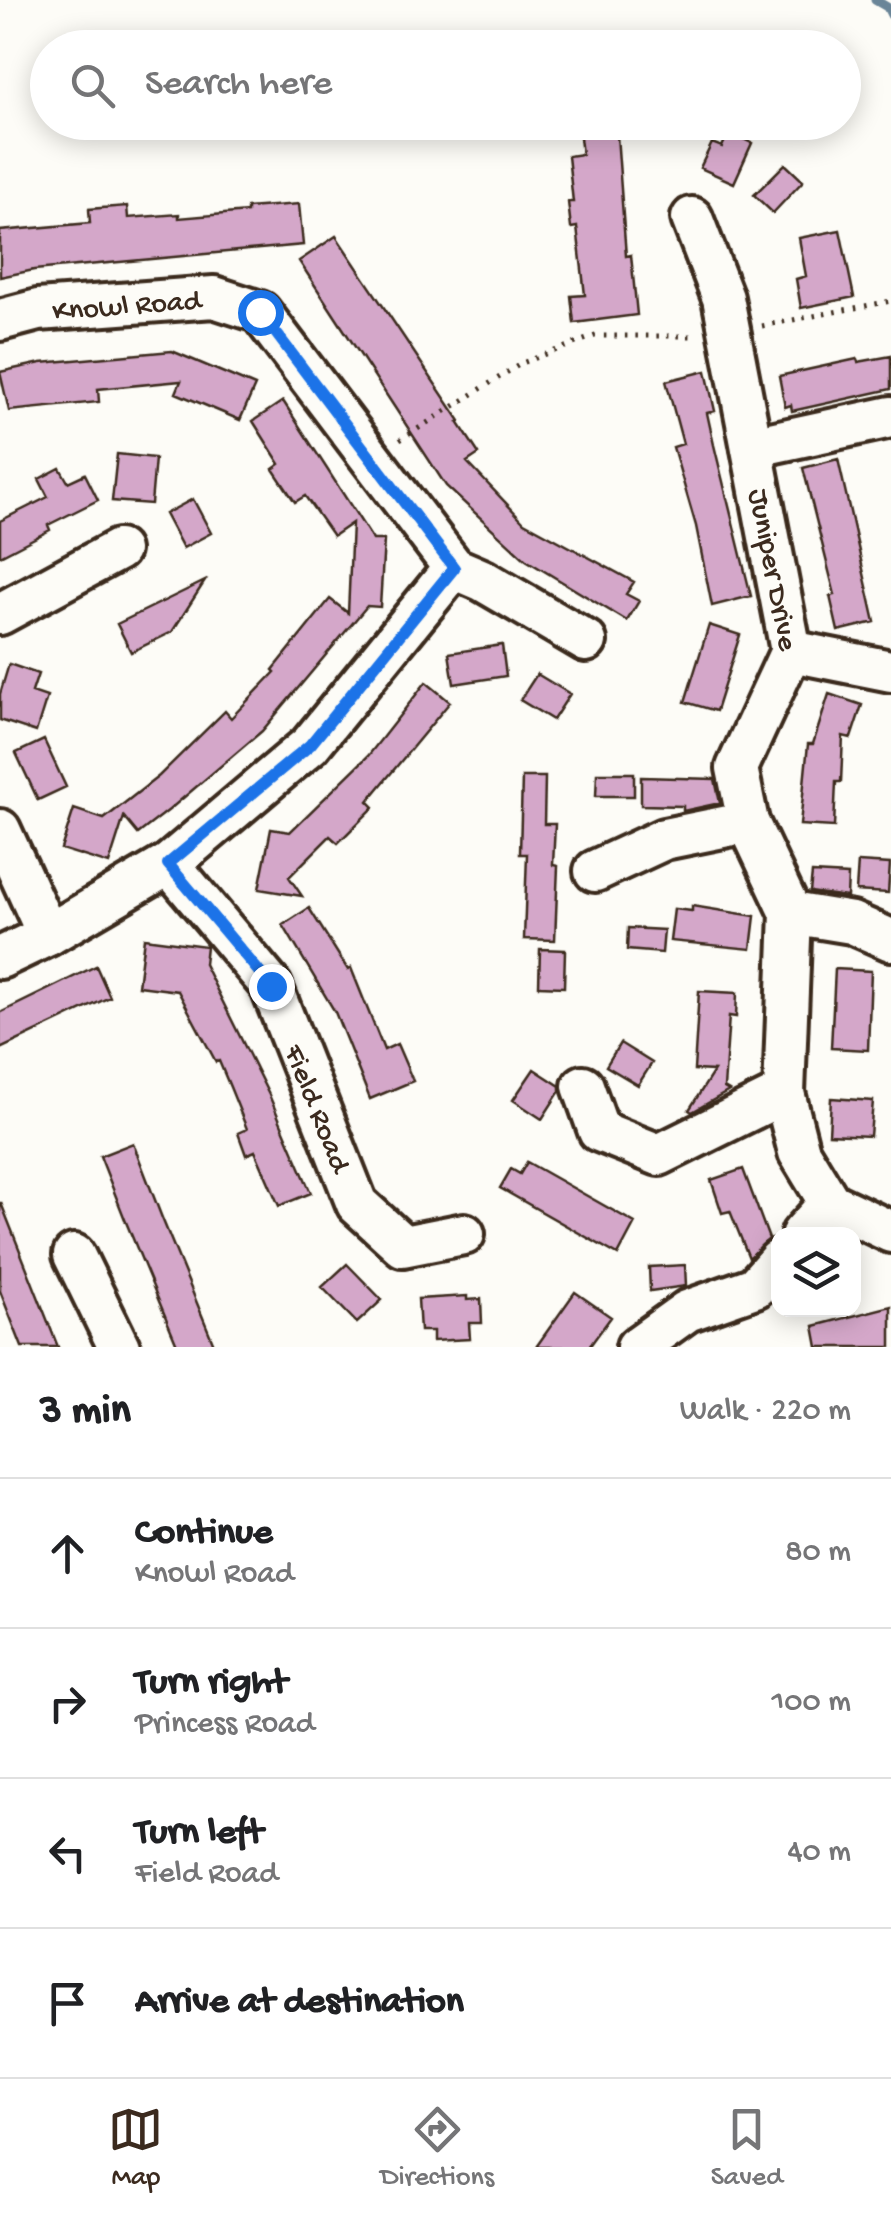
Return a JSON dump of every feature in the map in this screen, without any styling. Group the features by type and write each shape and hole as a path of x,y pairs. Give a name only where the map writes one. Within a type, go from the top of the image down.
{"street":[{"name":"Juniper Drive","path":"692,218 691,268 723,298 791,651 737,768 748,822 791,913 784,1093 799,1152 830,1204"},
{"name":"Knowl Road","path":"0,320 38,310 214,297 260,312 454,568 482,580 586,641"},
{"path":"752,447 891,418"},
{"path":"0,614 118,550"},
{"path":"0,958 48,935 168,864 310,745 454,568"},
{"path":"791,651 891,672"},
{"path":"595,872 664,839 748,822"},
{"path":"0,830 48,935"},
{"name":"Field Road","path":"168,864 271,986 357,1204 403,1246 464,1234"},
{"path":"791,913 852,923 891,940"},
{"path":"584,1086 598,1130 659,1156 784,1093"},
{"path":"809,1227 830,1204 891,1232"},
{"path":"74,1255 119,1347"},
{"path":"637,1347 688,1310 755,1287 771,1268"}],"path":[{"path":"372,458 522,363 595,336 728,333 891,302"}],"building":[{"path":"580,140 617,140 626,256 631,255 637,315 574,323 571,296 585,295 577,227 571,228 568,202 573,202 568,156 582,154"},
{"path":"725,140 752,143 734,183 700,168 712,143 722,147"},
{"path":"785,164 803,181 773,213 754,195"},
{"path":"299,204 303,245 34,270 0,277 0,231 90,223 89,209 127,206 128,218 179,214 179,218"},
{"path":"840,230 854,297 801,308 796,279 806,276 799,238"},
{"path":"336,236 460,421 479,454 467,462 524,522 634,582 626,594 639,601 627,621 526,560 446,486 299,261"},
{"path":"172,351 255,386 240,420 176,393 181,381 98,389 99,402 9,411 0,372 41,363"},
{"path":"891,356 891,389 792,411 791,405 785,407 779,376 857,359 858,362"},
{"path":"706,371 715,411 707,413 751,596 712,606 696,526 673,447 683,444 666,381"},
{"path":"283,401 373,540 384,540 380,607 367,606 262,731 169,810 138,834 124,817 109,864 61,849 74,809 104,819 159,776 225,711 231,718 275,672 330,599 348,613 352,523 333,536 305,496 295,502 273,469 280,464 253,421"},
{"path":"117,454 155,458 151,504 112,501"},
{"path":"838,459 875,622 838,631 830,596 835,595 803,468"},
{"path":"60,468 68,482 85,474 98,500 48,525 50,530 0,556 0,521 48,497 39,479"},
{"path":"193,499 211,533 183,548 165,514"},
{"path":"205,581 172,632 131,652 117,624"},
{"path":"709,625 740,635 716,711 685,702"},
{"path":"502,645 506,676 454,684 449,653"},
{"path":"9,664 38,674 32,692 47,697 36,732 0,720 0,694"},
{"path":"537,674 570,694 553,720 520,700"},
{"path":"426,682 450,702 368,801 374,807 338,843 330,836 289,877 302,896 259,889 271,829 290,832 368,756"},
{"path":"829,694 862,705 851,738 843,736 834,827 800,825 808,744 813,744"},
{"path":"44,740 66,787 38,800 16,753"},
{"path":"597,773 634,773 634,796 596,796"},
{"path":"522,777 545,777 544,824 555,824 555,940 524,939 527,854 520,854"},
{"path":"641,777 715,779 720,803 683,811 683,806 641,805"},
{"path":"858,862 890,864 888,893 856,891"},
{"path":"812,873 848,875 847,897 810,892"},
{"path":"692,906 755,916 751,949 670,941 674,909 692,911"},
{"path":"309,908 348,970 351,968 384,1050 397,1044 413,1081 370,1099 335,1012 283,925"},
{"path":"628,928 664,930 662,953 627,950"},
{"path":"144,938 206,946 204,964 269,1095 311,1193 279,1206 255,1151 246,1155 238,1133 247,1129 230,1087 178,991 138,986"},
{"path":"540,949 565,950 564,987 539,986"},
{"path":"96,966 110,997 0,1049 0,1013"},
{"path":"835,969 871,971 868,1050 831,1048"},
{"path":"699,991 737,993 736,1017 729,1016 724,1088 729,1091 692,1112 689,1110 714,1071 694,1070"},
{"path":"620,1043 652,1063 638,1085 606,1066"},
{"path":"534,1069 560,1086 542,1119 513,1100"},
{"path":"831,1098 873,1101 870,1136 829,1134"},
{"path":"133,1143 215,1347 178,1347 126,1222 100,1156"},
{"path":"527,1162 635,1223 618,1255 500,1188 511,1169 520,1174"},
{"path":"743,1169 769,1239 749,1258 730,1211 722,1213 711,1180"},
{"path":"0,1203 58,1347 22,1347 0,1291"},
{"path":"347,1264 382,1300 357,1323 322,1287"},
{"path":"685,1265 686,1286 650,1291 649,1267"},
{"path":"575,1292 611,1317 589,1347 536,1347"},
{"path":"467,1296 467,1300 481,1299 482,1323 469,1323 470,1339 433,1341 433,1331 420,1331 418,1299"},
{"path":"891,1306 891,1347 818,1347 814,1326 861,1317 861,1314"}],"waterway":[{"path":"875,0 887,7 891,15"}],"route":[{"path":"260,312 454,568 310,745 168,864 271,986"}]}
